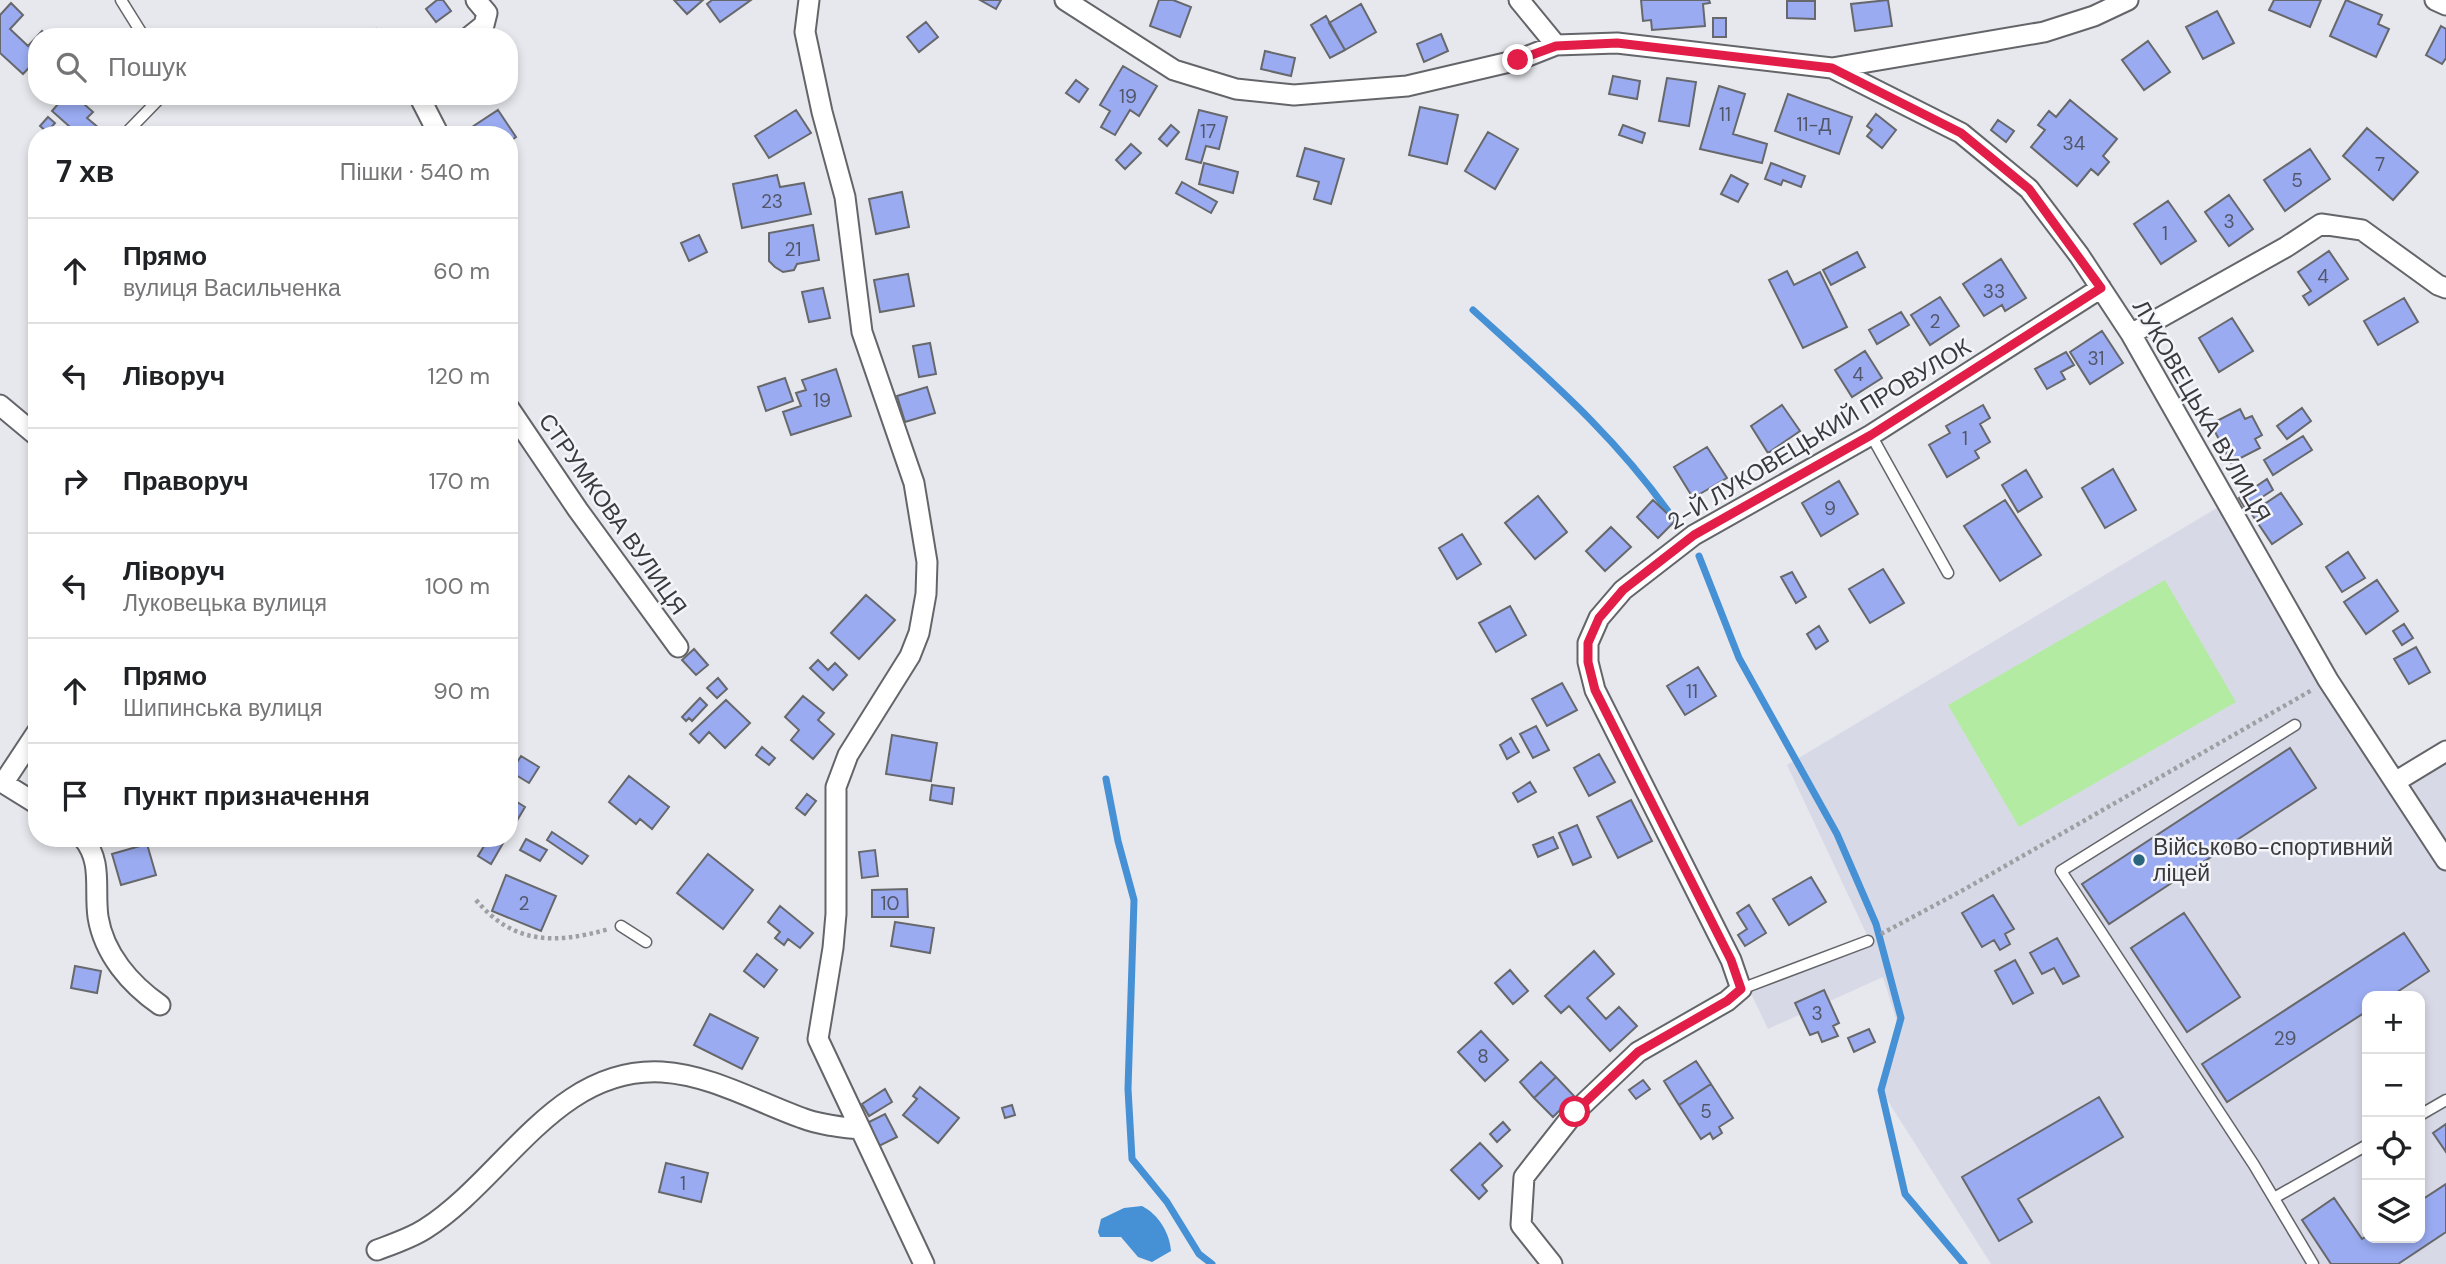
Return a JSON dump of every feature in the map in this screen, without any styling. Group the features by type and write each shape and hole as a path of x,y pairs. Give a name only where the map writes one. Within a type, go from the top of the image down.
{"street":[{"path":"476,0 487,13 484,25 480,28"},
{"path":"809,0 805,32 845,197 862,332 914,483 927,562 926,594 919,633 910,656 849,755 836,788 833,948 818,1039 924,1264"},
{"path":"1065,0 1174,70 1236,89 1294,95 1407,86 1518,60 1556,46 1617,43 1832,68 2044,32 2094,16 2128,0"},
{"path":"1519,0 1556,46"},
{"path":"2435,0 2446,5"},
{"name":"ЛУКОВЕЦЬКА ВУЛИЦЯ","path":"1832,68 1961,133 2020,181 2071,244 2131,334 2328,680 2446,860"},
{"path":"424,105 434,126"},
{"path":"2131,334 2286,247 2321,224 2362,230 2446,288"},
{"name":"2-Й ЛУКОВЕЦЬКИЙ ПРОВУЛОК","path":"1741,989 1731,960 1595,690 1588,662 1588,643 1599,618 1623,590 1694,535 1871,435 2101,288"},
{"path":"0,405 28,428"},
{"name":"СТРУМКОВА ВУЛИЦЯ","path":"518,421 578,510 678,647"},
{"path":"28,745 2,781 28,798"},
{"path":"2395,782 2446,751"},
{"path":"90,847 97,869 98,915 103,937 133,983 160,1005"},
{"path":"1552,1264 1521,1225 1524,1177 1575,1112 1638,1052 1727,1001 1741,989"},
{"path":"377,1250 425,1228 458,1202 532,1129 562,1106 608,1078 641,1072 678,1073 805,1119 859,1129"}],"lane":[{"path":"121,0 138,28"},
{"path":"133,126 153,105"},
{"path":"1871,435 1948,573"},
{"path":"2295,725 2061,871 2274,1198 2313,1264"},
{"path":"621,926 646,942"},
{"path":"1741,989 1868,941"},
{"path":"2425,1112 2446,1100"},
{"path":"2274,1198 2362,1148"}],"path":[{"path":"1868,941 1965,889 2328,680"},
{"path":"476,901 493,920 521,934 540,937 580,936 621,926"}],"shaded area":[{"name":"Військово-спортивний ліцей","path":"2220,506 2393,785 2446,754 2446,1264 1991,1264 1881,1090 1897,1022 1883,977 1768,1029 1745,981 1867,935 1787,765"}],"green space":[{"path":"2165,580 2236,702 2019,827 1948,705"}],"water":[{"path":"1142,1206 1158,1219 1170,1244 1171,1251 1152,1262 1138,1257 1121,1237 1100,1237 1098,1232 1101,1219 1124,1208"}],"building":[{"path":"437,0 443,0 451,11 436,22 426,9"},
{"path":"674,0 703,0 687,14"},
{"path":"712,0 751,0 720,22 707,4"},
{"path":"980,0 1001,0 996,9"},
{"path":"1159,0 1173,0 1191,7 1180,37 1150,26"},
{"path":"1641,0 1709,0 1710,3 1703,4 1705,26 1652,30 1651,20 1643,21"},
{"path":"1888,0 1892,26 1855,31 1851,4"},
{"path":"2274,0 2321,0 2310,27 2269,10"},
{"path":"2346,0 2382,15 2378,24 2389,29 2376,57 2330,36"},
{"path":"1787,1 1815,1 1815,19 1787,18"},
{"path":"11,3 23,15 10,29 28,46 28,69 23,74 0,53 0,15"},
{"path":"1361,4 1376,32 1345,50 1329,23"},
{"path":"2217,11 2234,43 2203,59 2186,27"},
{"path":"1326,16 1345,50 1330,58 1311,25"},
{"path":"1713,18 1726,18 1726,37 1713,37"},
{"path":"926,22 938,37 919,52 907,37"},
{"path":"2441,26 2446,29 2446,58 2442,64 2426,55"},
{"path":"1441,34 1448,51 1424,62 1417,44"},
{"path":"2148,41 2170,72 2144,90 2122,60"},
{"path":"1265,51 1295,58 1291,76 1261,69"},
{"path":"1123,66 1157,86 1139,116 1130,110 1115,135 1101,127 1110,111 1100,105"},
{"path":"1613,76 1640,81 1637,99 1609,94"},
{"path":"1667,78 1696,82 1689,126 1659,121"},
{"path":"1076,80 1088,89 1079,102 1066,93"},
{"path":"1719,86 1745,94 1733,134 1767,144 1762,163 1700,149"},
{"path":"1788,94 1852,117 1839,154 1775,131"},
{"path":"2070,100 2117,139 2103,156 2109,162 2098,175 2091,169 2077,186 2031,147 2045,130 2038,125 2049,111 2056,117"},
{"path":"57,105 85,105 93,112 87,118 97,126 69,126 52,111"},
{"path":"1420,107 1458,115 1447,164 1409,155"},
{"path":"498,110 509,126 474,126"},
{"path":"796,110 811,133 769,158 755,136"},
{"path":"1199,110 1227,117 1219,149 1206,146 1201,163 1186,159"},
{"path":"1876,114 1896,130 1882,148 1867,136 1872,130 1867,126"},
{"path":"48,117 55,123 52,126 40,126"},
{"path":"1998,120 2014,131 2006,142 1991,130"},
{"path":"1171,125 1179,132 1167,146 1159,139"},
{"path":"1623,125 1645,133 1642,143 1619,135"},
{"path":"2367,128 2418,172 2393,200 2343,156"},
{"path":"1488,132 1518,149 1495,189 1465,171"},
{"path":"1131,144 1141,153 1125,169 1116,160"},
{"path":"1305,148 1344,159 1331,204 1314,199 1319,182 1297,176"},
{"path":"2310,149 2330,179 2285,211 2264,180"},
{"path":"1204,163 1238,172 1233,193 1199,184"},
{"path":"1771,163 1805,176 1801,187 1783,180 1781,185 1765,179"},
{"path":"777,175 780,187 804,183 811,214 742,228 733,184"},
{"path":"1731,175 1748,184 1738,202 1721,194"},
{"path":"1182,182 1217,202 1211,213 1176,193"},
{"path":"902,192 909,227 876,234 869,199"},
{"path":"2229,195 2253,229 2229,246 2205,212"},
{"path":"2168,201 2196,241 2161,264 2134,224"},
{"path":"813,225 819,260 797,264 794,270 783,272 769,261 769,233"},
{"path":"699,235 707,252 689,261 681,243"},
{"path":"2329,251 2348,279 2309,305 2303,296 2311,291 2298,272"},
{"path":"1857,252 1865,267 1831,285 1823,270"},
{"path":"2001,259 2026,298 2005,311 2002,305 1984,316 1963,284"},
{"path":"1787,271 1794,285 1820,272 1847,327 1803,348 1769,280"},
{"path":"908,274 914,306 880,312 874,280"},
{"path":"823,288 830,318 809,322 802,292"},
{"path":"1940,297 1959,326 1930,345 1911,315"},
{"path":"2404,298 2418,322 2378,345 2364,321"},
{"path":"1901,312 1909,325 1877,344 1869,330"},
{"path":"2232,318 2253,351 2219,372 2199,338"},
{"path":"2102,331 2123,363 2090,384 2070,352"},
{"path":"930,343 936,374 919,377 913,346"},
{"path":"1865,351 1882,378 1852,397 1835,370"},
{"path":"2066,352 2074,365 2061,372 2065,379 2047,389 2035,369"},
{"path":"836,369 851,416 791,435 783,412 801,406 796,393 806,390 802,380"},
{"path":"785,378 793,401 766,411 758,387"},
{"path":"927,387 935,413 905,422 897,396"},
{"path":"1782,405 1800,431 1768,453 1751,426"},
{"path":"1983,405 1990,418 1980,424 1990,442 1975,451 1979,458 1947,477 1929,445 1950,433 1946,426"},
{"path":"2302,408 2311,421 2287,439 2277,426"},
{"path":"2240,409 2245,419 2252,416 2262,435 2255,439 2260,448 2231,463 2211,424"},
{"path":"2303,436 2312,450 2273,475 2264,460"},
{"path":"1707,447 1727,478 1693,498 1674,467"},
{"path":"2113,469 2136,510 2105,528 2082,488"},
{"path":"2026,470 2042,497 2018,512 2002,485"},
{"path":"2267,479 2273,490 2245,508 2239,498"},
{"path":"1839,481 1858,514 1821,536 1802,503"},
{"path":"2281,493 2302,524 2272,544 2251,513"},
{"path":"1538,496 1567,532 1535,559 1505,523"},
{"path":"1653,500 1675,521 1658,538 1637,517"},
{"path":"2005,500 2041,555 2000,581 1964,526"},
{"path":"1611,527 1631,547 1605,571 1586,551"},
{"path":"1462,534 1481,564 1457,579 1439,548"},
{"path":"2348,552 2365,578 2342,592 2326,567"},
{"path":"1883,569 1904,603 1870,623 1849,589"},
{"path":"1792,572 1806,597 1796,603 1781,577"},
{"path":"2377,580 2398,611 2366,634 2344,602"},
{"path":"866,595 895,620 859,659 831,633"},
{"path":"1510,606 1526,635 1496,652 1479,623"},
{"path":"2404,624 2413,638 2402,645 2393,631"},
{"path":"1819,626 1828,641 1816,649 1807,634"},
{"path":"2416,647 2430,672 2409,684 2394,659"},
{"path":"694,649 708,665 696,675 682,660"},
{"path":"818,660 828,670 835,663 847,675 833,690 810,668"},
{"path":"1698,667 1716,696 1685,715 1667,686"},
{"path":"718,678 727,689 717,698 707,688"},
{"path":"1562,683 1577,710 1547,726 1532,699"},
{"path":"803,696 824,713 818,720 834,734 813,759 791,740 799,730 785,717"},
{"path":"700,698 707,705 692,721 689,718 686,721 682,717"},
{"path":"726,700 750,723 725,748 709,732 699,743 690,734"},
{"path":"1536,726 1549,750 1533,758 1520,734"},
{"path":"892,735 937,743 931,781 886,774"},
{"path":"1511,738 1519,752 1507,759 1500,745"},
{"path":"762,747 775,758 769,765 756,755"},
{"path":"2290,748 2316,788 2109,924 2082,884"},
{"path":"1599,754 1615,782 1589,796 1574,768"},
{"path":"521,756 539,767 529,783 518,776 518,761"},
{"path":"629,776 669,807 652,829 640,819 636,824 609,802"},
{"path":"1530,782 1536,792 1518,802 1513,793"},
{"path":"932,785 954,788 952,804 930,800"},
{"path":"807,794 816,801 805,815 796,808"},
{"path":"1631,800 1652,841 1618,858 1597,817"},
{"path":"518,803 525,807 518,819"},
{"path":"1577,825 1591,857 1573,865 1559,833"},
{"path":"552,832 588,856 582,864 547,840"},
{"path":"1553,837 1558,848 1538,857 1533,845"},
{"path":"526,839 547,850 540,861 520,850"},
{"path":"136,847 148,847 156,875 121,885 112,854"},
{"path":"484,847 501,847 491,864 478,856"},
{"path":"875,850 878,876 862,878 859,852"},
{"path":"708,854 753,890 723,929 677,893"},
{"path":"506,875 556,896 541,931 492,911"},
{"path":"1811,877 1826,902 1789,925 1773,899"},
{"path":"907,889 908,917 872,917 872,890"},
{"path":"1993,895 2014,929 2005,934 2010,944 2000,950 1994,940 1982,947 1962,913"},
{"path":"1749,905 1766,933 1745,946 1738,935 1747,929 1737,913"},
{"path":"780,906 813,933 800,948 788,939 784,945 775,938 780,932 768,922"},
{"path":"2184,913 2240,997 2187,1032 2131,948"},
{"path":"895,922 934,928 930,953 891,946"},
{"path":"2404,933 2429,971 2399,991 2362,991 2362,1014 2227,1102 2202,1064"},
{"path":"2057,938 2079,976 2063,984 2054,968 2042,974 2030,953"},
{"path":"1594,951 1614,974 1587,998 1606,1019 1619,1007 1637,1026 1610,1051 1569,1006 1561,1013 1545,996"},
{"path":"757,954 777,970 764,987 744,971"},
{"path":"2015,960 2033,993 2013,1004 1995,971"},
{"path":"75,966 101,971 97,993 71,988"},
{"path":"1510,970 1528,991 1513,1004 1495,983"},
{"path":"1824,990 1839,1023 1833,1026 1838,1036 1822,1042 1818,1032 1810,1035 1795,1003"},
{"path":"710,1014 758,1038 742,1069 694,1045"},
{"path":"1869,1029 1875,1042 1854,1052 1848,1038"},
{"path":"1481,1031 1508,1060 1485,1081 1458,1052"},
{"path":"1696,1061 1711,1084 1679,1105 1664,1081"},
{"path":"1541,1062 1556,1077 1534,1098 1520,1082"},
{"path":"1556,1077 1574,1096 1553,1117 1534,1098"},
{"path":"1643,1080 1650,1089 1636,1099 1629,1090"},
{"path":"1711,1084 1733,1118 1719,1127 1722,1133 1713,1139 1710,1133 1701,1139 1679,1105"},
{"path":"920,1087 959,1118 938,1143 903,1115 917,1099 913,1096"},
{"path":"885,1089 892,1102 869,1116 862,1104"},
{"path":"2099,1097 2123,1137 2018,1199 2032,1222 1999,1241 1962,1177"},
{"path":"1012,1105 1015,1115 1005,1118 1002,1108"},
{"path":"885,1114 897,1137 879,1146 867,1123"},
{"path":"1503,1122 1510,1130 1497,1142 1490,1134"},
{"path":"2446,1124 2446,1152 2433,1133"},
{"path":"1480,1143 1502,1166 1482,1185 1487,1191 1479,1199 1451,1170"},
{"path":"666,1163 708,1173 701,1202 659,1192"},
{"path":"2446,1184 2446,1232 2398,1264 2331,1264 2302,1220 2334,1198 2362,1239 2362,1243 2425,1243 2425,1198"}],"waterway":[{"path":"1473,310 1607,437 1655,493 1677,524"},
{"path":"1699,556 1739,658 1837,834 1876,924 1901,1018 1881,1090 1905,1194 1964,1264"},
{"path":"1106,779 1118,841 1134,900 1128,1089 1132,1159 1167,1202 1199,1254 1212,1264"}],"place":[{"name":"Військово-спортивний ліцей","path":"2139,860"}],"route":[{"path":"1518,60 1556,46 1617,43 1832,68 1961,133 2029,189 2101,288 1871,435 1694,535 1623,590 1599,618 1588,643 1588,662 1595,690 1731,960 1741,989 1727,1001 1638,1052 1575,1112"}]}
